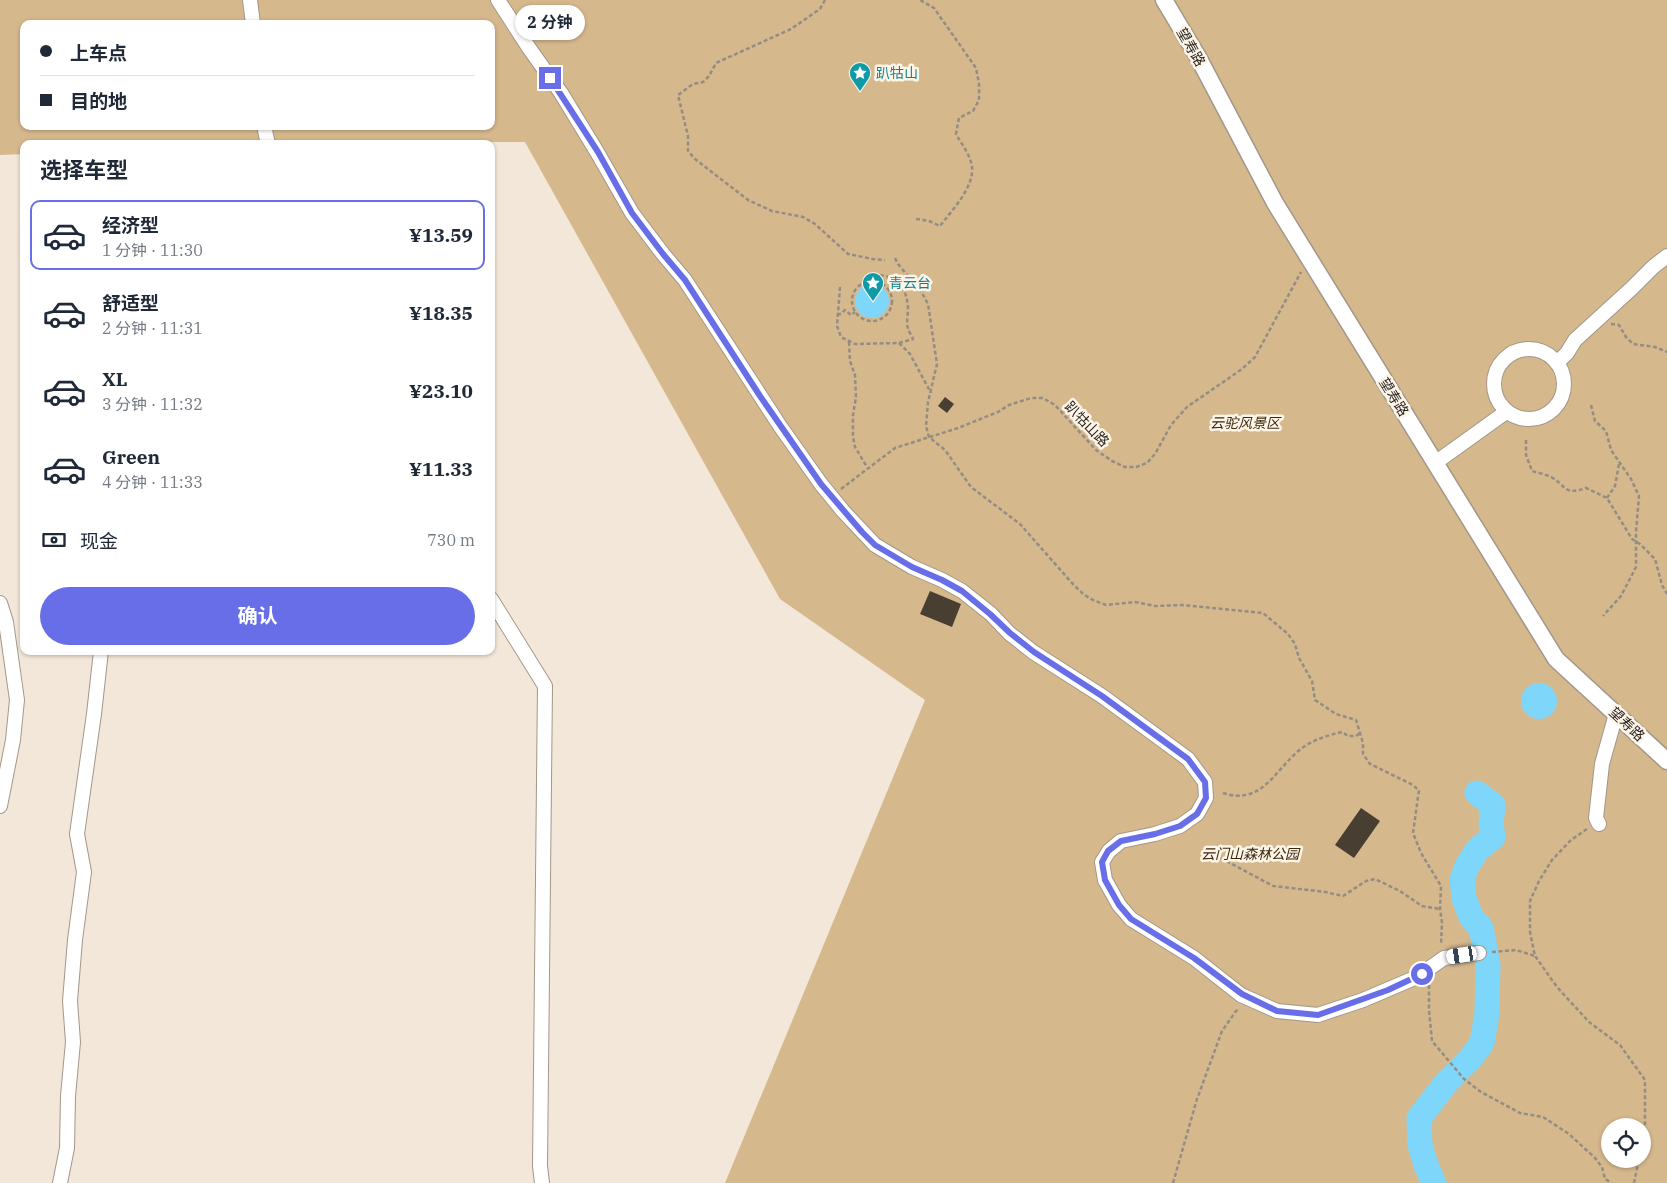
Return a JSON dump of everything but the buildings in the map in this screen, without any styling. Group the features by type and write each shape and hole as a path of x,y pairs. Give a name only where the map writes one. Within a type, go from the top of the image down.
{"street":[{"path":"250,0 252,20"},
{"path":"498,0 561,93 598,152 632,213 685,280 775,419 821,484 843,511 875,545 912,567 962,591 1034,652 1102,696 1188,759 1205,782 1206,798 1197,814 1180,826 1155,834 1121,841 1108,851 1102,862 1105,880 1119,905 1131,919 1194,958 1242,994 1255,1002 1277,1011 1318,1015 1380,993 1422,974 1444,958 1479,953"},
{"name":"望寿路","path":"1164,0 1198,57 1275,203 1556,659 1667,761"},
{"path":"1557,363 1574,340 1667,256"},
{"path":"1523,349 1535,349 1546,353 1557,363 1564,380 1564,391 1560,401 1546,416 1525,420 1514,417 1506,412 1498,403 1493,386 1496,369 1512,353 1523,349"},
{"path":"1435,463 1506,412"},
{"path":"0,603 6,622 17,700 13,740 0,806"},
{"path":"495,605 545,686 540,1156 542,1183"},
{"path":"60,1183 67,1148 68,1096 73,1042 70,1000 75,940 84,872 77,834 95,705 100,655"},
{"path":"1599,824 1596,818 1602,764 1616,714"}],"path":[{"path":"825,0 820,9 791,29 716,63 709,76 703,82 693,84 678,95 688,136 688,151 695,159 748,200 772,211 803,217 822,229 848,254 885,260"},
{"path":"916,219 929,221 940,226 967,191 972,174 971,162 956,134 959,118 973,110 979,100 976,68 934,8 920,0"},
{"path":"895,258 922,293 928,304 937,364 928,402 926,426 928,437 945,450 970,487 1020,524 1071,582 1083,594 1093,600 1106,605 1135,602 1155,606 1199,606 1263,613 1288,634 1295,644 1299,658 1312,681 1315,700 1336,714 1356,720 1361,732 1363,754 1370,764 1420,790 1413,833 1421,853 1441,886 1440,909 1442,923 1440,941 1444,958"},
{"name":"趴牯山路","path":"832,496 867,467 894,448 998,412 1009,405 1031,398 1043,398 1055,405 1096,450 1112,461 1125,467 1136,467 1147,462 1156,454 1171,425 1187,407 1242,369 1255,357 1310,261"},
{"path":"871,274 872,280"},
{"path":"840,288 837,326 842,337 849,342 855,344 898,343 913,340 908,329 906,294 900,283 893,278 878,275 877,281"},
{"path":"872,280 886,286 891,294 892,304 887,314 878,321 872,322 861,319 855,312 852,300 855,290 862,283 872,280"},
{"path":"837,314 841,314 845,310 851,315 855,312"},
{"path":"1609,324 1619,325 1632,344 1655,347 1667,352"},
{"path":"849,342 850,361 855,375 856,397 853,415 853,437 855,447 867,467"},
{"path":"898,343 910,354 931,393"},
{"path":"1590,405 1595,421 1606,431 1611,450 1631,479 1639,496 1636,567 1621,596 1603,616"},
{"path":"1526,440 1526,455 1532,471 1551,477 1564,488 1576,491 1586,488 1607,498 1632,539 1655,558 1662,585 1667,594"},
{"path":"1607,498 1615,486 1619,462"},
{"path":"1223,793 1235,797 1254,792 1272,780 1297,752 1318,739 1342,732 1348,736 1356,736 1361,732"},
{"path":"1599,824 1583,831 1571,840 1552,860 1539,881 1530,901 1530,932 1535,956 1557,987 1589,1022 1620,1045 1645,1080 1645,1118"},
{"path":"1208,855 1219,857 1273,886 1343,896 1366,881 1375,879 1400,891 1422,906 1440,909"},
{"path":"1496,952 1516,950 1535,956"},
{"path":"1422,974 1429,984 1432,1040 1464,1078 1482,1092 1520,1113 1543,1117 1569,1134 1595,1158 1602,1167 1605,1179 1612,1183"},
{"path":"1173,1183 1197,1099 1222,1031 1236,1011 1255,1002"},
{"path":"1634,1183 1637,1168"}],"green space":[{"name":"云门山森林公园","path":"0,0 1667,0 1667,1183 725,1183 925,700 780,599 525,142 495,142 495,140 20,140 20,154 0,155"}],"water":[{"path":"872,284 879,285 884,289 888,294 888,308 884,313 879,317 872,318 865,317 860,313 856,308 855,301 856,294 860,289 865,285"},
{"path":"1539,683 1546,684 1552,688 1556,694 1556,708 1552,714 1546,718 1539,719 1532,718 1526,714 1522,708 1521,701 1522,694 1526,688 1532,684"}],"waterway":[{"path":"1434,1183 1420,1145 1419,1118 1446,1083 1470,1059 1482,1043 1487,1013 1488,965 1481,928 1471,917 1464,898 1462,880 1467,866 1477,850 1493,837 1491,824 1493,805 1477,793"}],"place":[{"name":"趴牯山","path":"860,92"},
{"name":"青云台","path":"873,302"}],"route":[{"path":"550,78 598,152 632,213 685,280 742,370 821,484 862,532 875,545 912,567 962,591 1034,652 1102,696 1188,759 1205,782 1206,798 1197,814 1180,826 1155,834 1121,841 1108,851 1102,862 1105,880 1119,905 1131,919 1212,970 1227,984 1242,994 1255,1002 1277,1011 1318,1015 1363,1000 1422,974"}],"park label":[{"name":"云驼风景区","path":"1245,423"}]}
